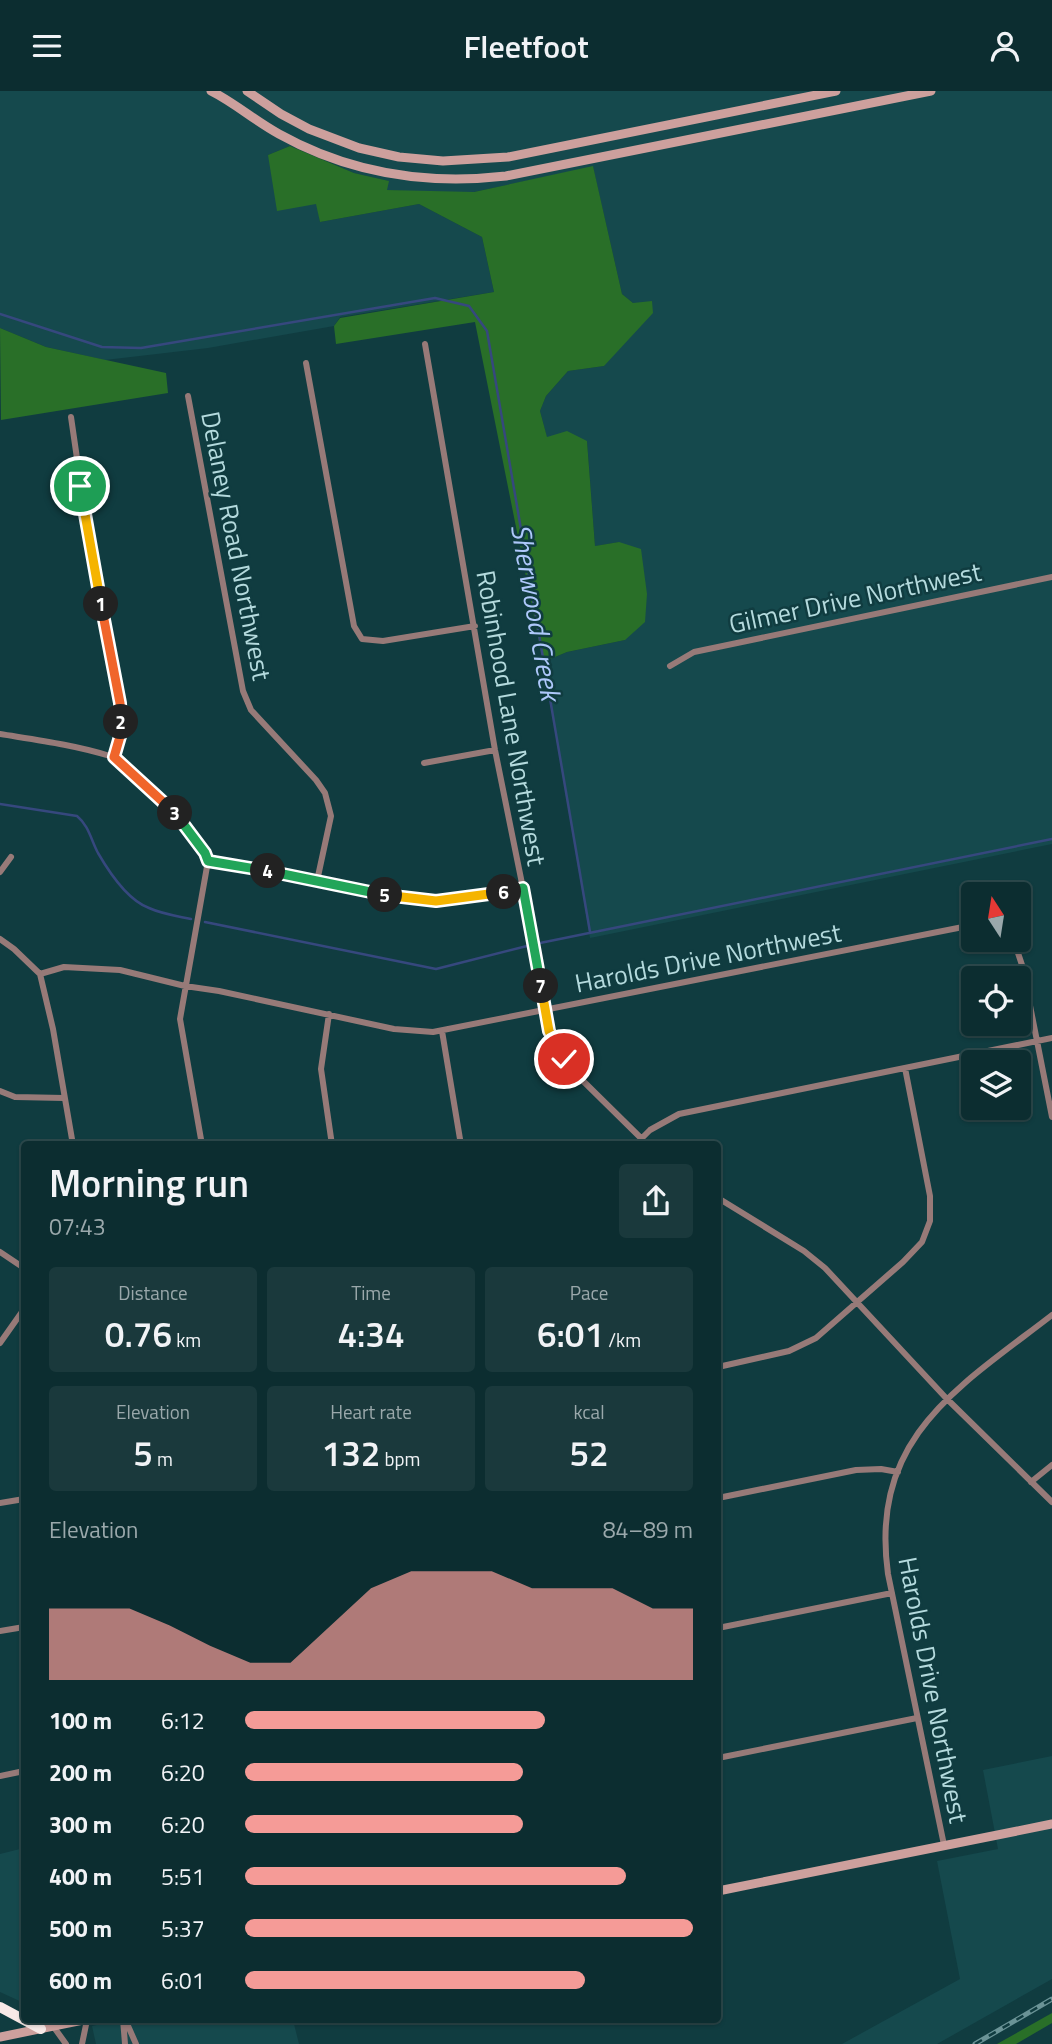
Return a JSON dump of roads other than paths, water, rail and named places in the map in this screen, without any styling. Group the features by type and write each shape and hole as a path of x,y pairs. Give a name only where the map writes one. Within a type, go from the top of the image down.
{"highway":[{"path":"0,2007 21,2016"},
{"path":"36,2023 47,2028"}],"main road":[{"path":"211,91 276,132 320,154 374,170 419,178 463,180 506,176 930,91"},
{"path":"247,91 309,129 359,148 399,157 452,161 508,157 835,91"},
{"path":"721,1890 1052,1824"},
{"path":"0,2037 72,2023"}],"street":[{"name":"Robinhood Lane Northwest","path":"425,344 495,750 552,1037 564,1059 587,1086 644,1141"},
{"path":"306,363 354,626 362,639 396,640 475,626"},
{"name":"Delaney Road Northwest","path":"188,396 243,691 251,710 316,779 325,793 331,816 317,881"},
{"path":"71,417 80,486 120,703 121,733 114,757"},
{"name":"Gilmer Drive Northwest","path":"670,666 697,651 1052,577"},
{"path":"0,734 114,757 182,819 205,853 208,861 180,1019 201,1141"},
{"path":"424,763 495,750"},
{"path":"0,872 11,857"},
{"path":"208,861 232,863 378,894 426,901 467,899 523,888"},
{"name":"Harolds Drive Northwest","path":"40,974 64,967 111,968 185,986 404,1030 442,1031 961,927"},
{"path":"0,939 40,974 53,1028 73,1141"},
{"path":"1018,952 1052,1117"},
{"path":"330,1014 321,1069 331,1141"},
{"path":"442,1031 460,1141"},
{"path":"638,1141 662,1122 678,1114 1052,1038"},
{"path":"721,1366 777,1355 797,1348 823,1333 917,1248 930,1220 930,1196 905,1068"},
{"path":"0,1091 15,1097 64,1098"},
{"path":"721,1200 815,1259 946,1398 1052,1502"},
{"path":"0,1252 21,1266"},
{"path":"0,1343 21,1313"},
{"name":"Harolds Drive Northwest","path":"944,1845 887,1566 886,1523 891,1496 898,1472 916,1435 946,1398 1052,1315"},
{"path":"1031,1482 1052,1465"},
{"path":"721,1497 856,1470 881,1469 898,1472"},
{"path":"0,1503 21,1500"},
{"path":"721,1627 892,1593"},
{"path":"0,1631 21,1628"},
{"path":"721,1757 917,1718"},
{"path":"0,1776 21,1772"},
{"path":"82,2044 86,2023"},
{"path":"124,2023 125,2044"},
{"path":"126,2023 136,2044"},
{"path":"47,2028 66,2044"}],"waterway":[{"name":"Sherwood Creek","path":"0,314 102,347 141,348 435,298 469,306 487,331 590,932"},
{"path":"0,804 77,816 119,885 133,899 154,910 191,919"},
{"name":"Sherwood Creek","path":"540,943 1052,839"},
{"path":"205,922 436,969 527,946"}],"railway":[{"path":"975,2044 1052,1999"}]}
